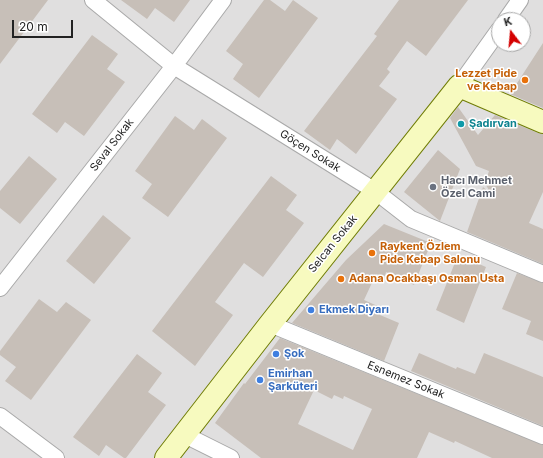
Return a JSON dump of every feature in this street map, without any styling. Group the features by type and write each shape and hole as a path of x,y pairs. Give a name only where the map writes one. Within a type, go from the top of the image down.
{"street":[{"name":"Göçen Sokak","path":"93,0 174,66 375,191 411,219 543,274"},
{"name":"Seval Sokak","path":"0,288 174,66 223,0"},
{"path":"512,12 520,0"},
{"name":"Selcan Sokak","path":"166,458 183,434 459,86 491,41"},
{"path":"459,86 543,122"},
{"name":"Esnemez Sokak","path":"270,324 543,436"},
{"path":"0,416 56,458"},
{"path":"183,434 231,458"}],"shaded area":[{"path":"0,0 543,0 543,458 0,458"}],"building":[{"path":"0,0 48,0 0,64"},
{"path":"121,0 190,0 174,22 155,8 147,19"},
{"path":"264,0 270,0 285,11 293,0 318,18 259,98 233,79 243,64 226,51"},
{"path":"399,0 468,0 426,56 407,41 387,69 390,72 379,86 397,99 356,154 337,139 330,150 304,131 377,36 374,34"},
{"path":"92,35 118,54 107,69 125,82 84,136 65,122 57,133 32,114"},
{"path":"543,43 543,108 510,94"},
{"path":"458,107 478,135 495,115 543,134 543,192 529,223 543,229 543,264 467,232 483,187 491,194 485,183 489,171 476,166 450,118"},
{"path":"175,116 194,130 202,119 227,138 168,217 142,198 152,184 135,171"},
{"name":"Hacı Mehmet Özel Cami","path":"438,150 460,169 440,221 404,192"},
{"path":"29,156 57,179 20,224 0,208 0,191"},
{"path":"271,176 297,195 286,210 304,223 263,277 244,263 215,302 233,315 195,366 152,331"},
{"path":"103,215 131,238 94,284 66,261"},
{"path":"384,224 431,243 414,285 386,272 385,276 376,274 364,300 382,308 380,315 399,323 384,361 292,323 346,260"},
{"path":"458,255 486,267 464,323 436,310"},
{"path":"517,273 543,283 543,341 526,334 531,321 502,309"},
{"path":"39,299 57,312 66,302 91,320 31,400 5,381 16,367 0,355 0,351"},
{"path":"280,338 543,445 543,458 492,458 455,441 454,443 429,432 417,458 261,458 215,423 244,383 245,384","holes":["314,390 332,399 334,395 343,399 344,396 372,409 353,450 298,424"]},
{"path":"419,353 456,369 457,367 475,374 484,353 543,377 543,426 411,371"},
{"path":"137,354 162,373 148,392 166,405 126,458 106,445 99,456 73,437"}],"place":[{"name":"Lezzet Pide ve Kebap","path":"525,80"},
{"name":"Şadırvan","path":"461,124"},
{"name":"Hacı Mehmet Özel Cami","path":"433,187"},
{"name":"Raykent Özlem Pide Kebap Salonu","path":"372,253"},
{"name":"Adana Ocakbaşı Osman Usta","path":"341,279"},
{"name":"Ekmek Diyarı","path":"311,310"},
{"name":"Şok","path":"276,354"},
{"name":"Emirhan Şarküteri","path":"260,380"}]}
